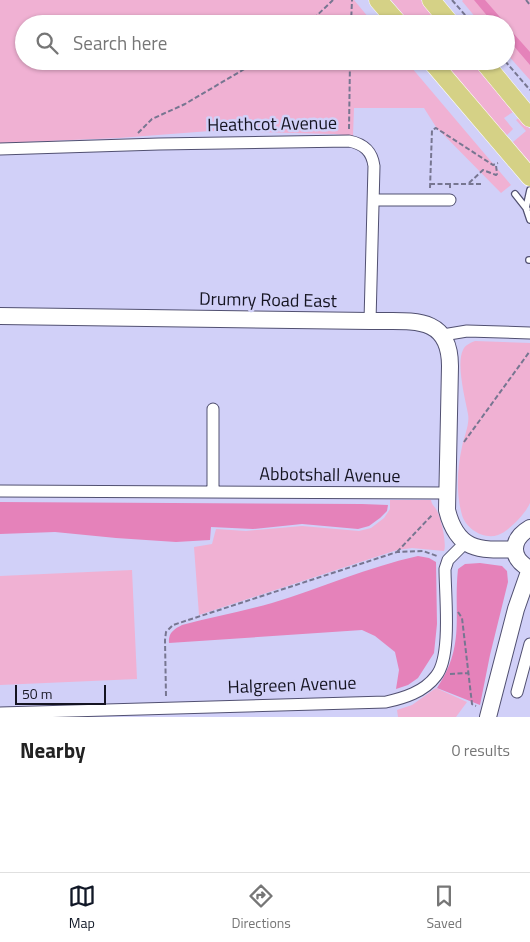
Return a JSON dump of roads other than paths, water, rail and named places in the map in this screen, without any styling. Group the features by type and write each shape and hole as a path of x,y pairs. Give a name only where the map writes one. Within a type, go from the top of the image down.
{"main road":[{"path":"378,0 391,15"},
{"path":"431,0 444,15"},
{"path":"439,70 530,177"},
{"path":"490,70 530,118"}],"street":[{"name":"Heathcot Avenue","path":"0,149 151,144 349,141 364,145 373,159 374,200 370,321"},
{"path":"374,200 450,200"},
{"name":"Drumry Road East","path":"0,316 420,323 437,329 443,335"},
{"path":"515,549 481,549 464,543 451,524 447,510 450,360 447,342 443,335 467,330 530,333"},
{"path":"213,409 213,491"},
{"name":"Abbotshall Avenue","path":"0,490 447,493"},
{"path":"488,715 516,609 530,569 519,561 515,549 517,540 522,532 530,528"},
{"name":"Halgreen Avenue","path":"0,713 166,708 184,712 386,702 412,694 426,686 437,675 444,660 446,643 445,569 448,560 464,543"},
{"path":"517,692 527,665 530,644"}],"lane":[{"path":"530,190 528,210 530,220"},
{"path":"515,194 528,210"}]}
